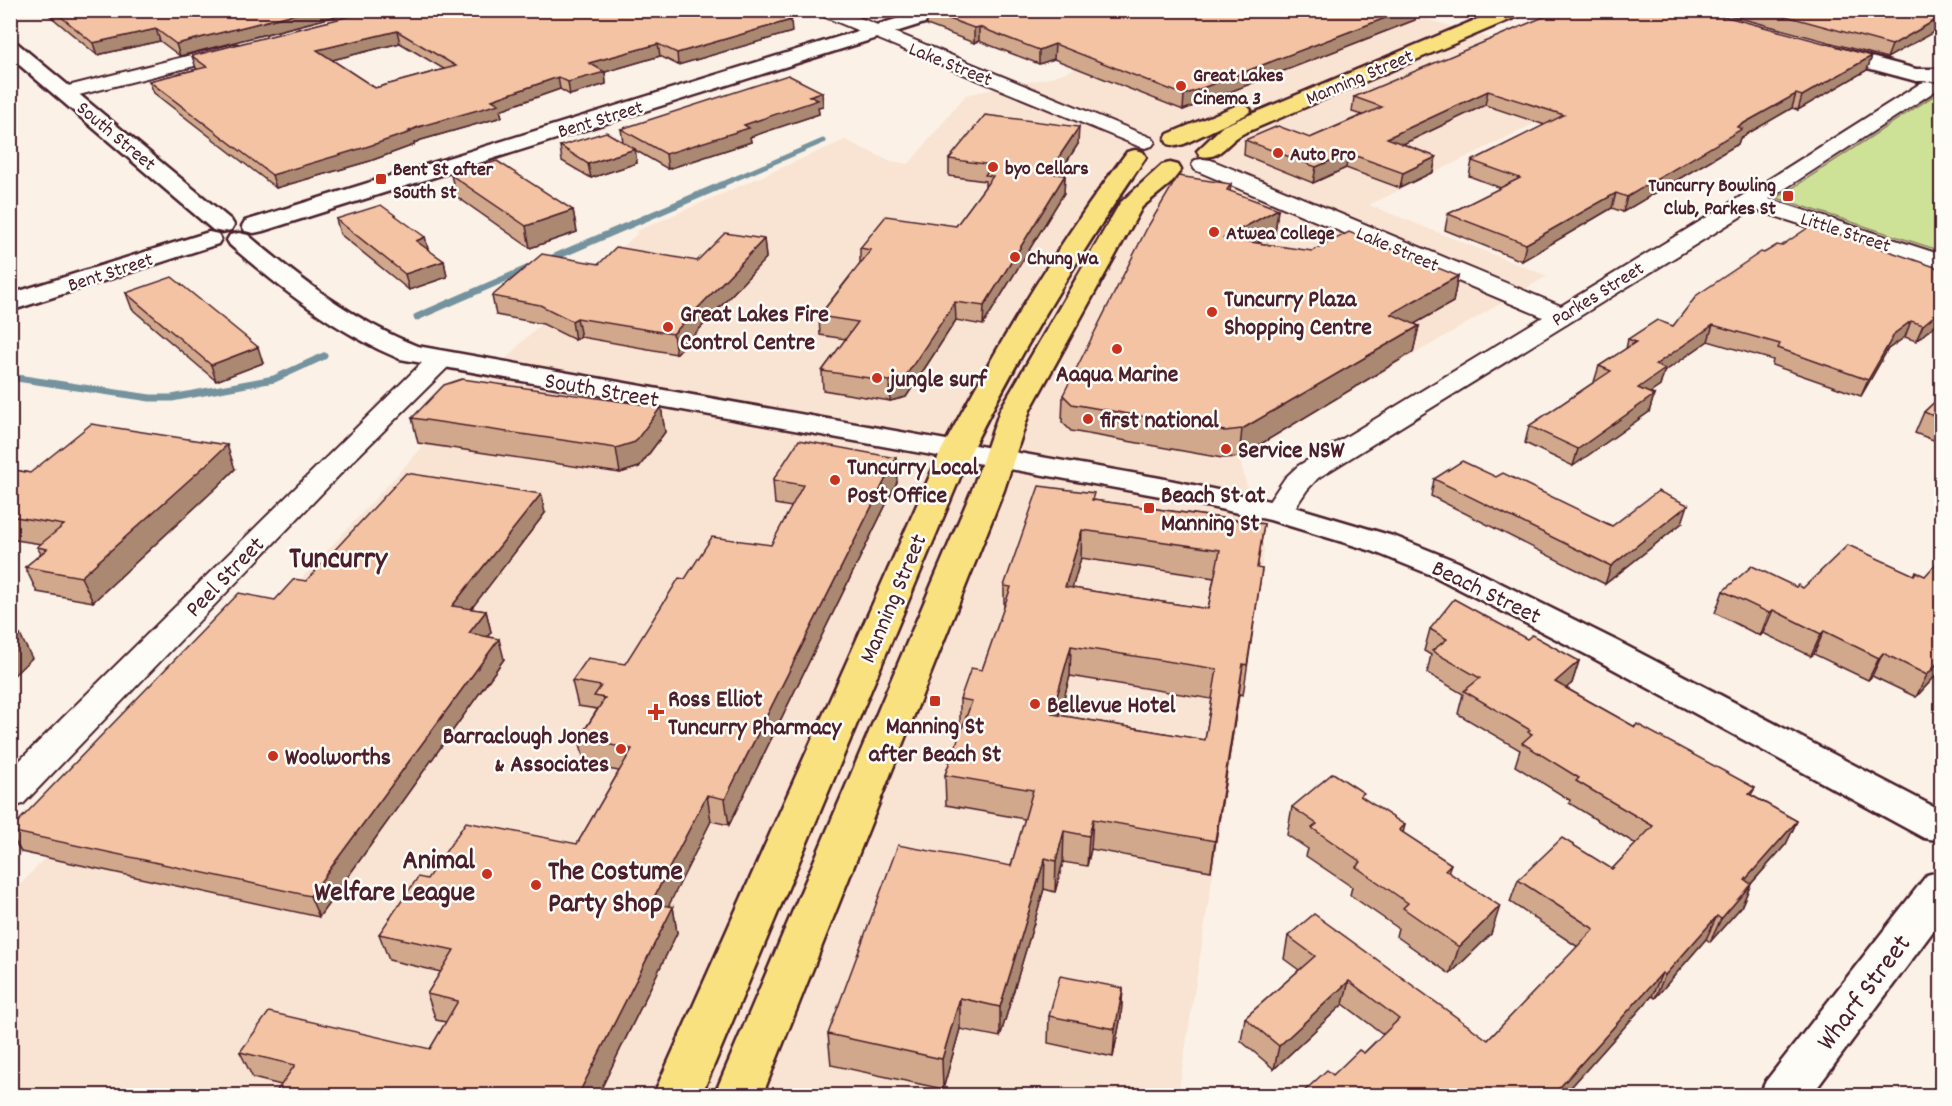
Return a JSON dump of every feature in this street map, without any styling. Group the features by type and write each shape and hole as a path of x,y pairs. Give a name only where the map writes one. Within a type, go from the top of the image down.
{"main road":[{"name":"Manning Street","path":"1176,139 1481,10"},
{"name":"Manning Street","path":"1205,158 1231,131 1516,10"},
{"path":"1176,139 1195,143 1205,158 1187,169 1170,170 1147,165 1140,149 1176,139"},
{"name":"Manning Street","path":"677,1095 956,451 975,412 1080,234 1103,198 1140,149"},
{"name":"Manning Street","path":"738,1095 988,490 1015,410 1132,202 1146,189 1164,179 1170,170"}],"street":[{"name":"Lake Street","path":"824,10 1140,149"},
{"name":"Bent Street","path":"10,303 946,10"},
{"path":"67,92 258,45"},
{"name":"South Street","path":"10,46 283,277 349,325 395,348 440,360 997,458"},
{"path":"1811,46 1932,81"},
{"name":"Parkes Street","path":"1277,512 1296,484 1308,472 1749,200 1932,81"},
{"name":"Lake Street","path":"1205,158 1561,315"},
{"name":"Little Street","path":"1749,200 1941,262"},
{"name":"Peel Street","path":"10,794 338,460 440,360"},
{"name":"Beach Street","path":"997,458 1160,487 1277,512 1384,544 1446,569 1606,650 1940,834"},
{"name":"Wharf Street","path":"1783,1095 1941,887"}],"shaded area":[{"path":"1237,11 1399,11 1494,39 1655,64 1369,205 1547,276 1239,457 1264,550 1178,1095 11,1095 10,896 464,402 526,338 638,233 635,232 845,140 889,161 909,164 966,95 1049,78"}],"green space":[{"path":"1933,96 1941,96 1941,251 1777,198"}],"building":[{"path":"53,10 310,10 176,44 156,29 93,43"},
{"path":"374,10 769,10 791,20 677,53 658,44 589,63 605,72 568,82 558,77 492,100 499,104 418,127 409,131 411,132 366,147 272,175 149,81 207,67 192,56","holes":["397,31 456,66 375,88 317,50"]},
{"path":"1406,10 1184,95 1055,44 1039,50 979,27 974,28 927,11"},
{"path":"1560,10 1701,10 1872,56 1802,96 1796,94 1737,127 1742,129 1627,197 1616,193 1526,244 1448,214 1520,178 1472,161 1564,115 1488,91 1387,138 1436,157 1403,173 1348,153 1316,167 1245,140 1278,126 1310,138 1382,107 1354,97"},
{"path":"1764,10 1941,10 1941,17 1892,45"},
{"path":"788,75 822,92 809,96 818,100 744,125 749,128 666,154 621,129"},
{"path":"985,115 1079,127 1048,173 1065,175 984,306 955,302 905,377 889,381 822,371 858,322 819,316 871,250 860,248 886,216 956,226 993,176 985,175 992,165 949,159"},
{"path":"606,132 635,149 588,164 560,146"},
{"path":"497,161 573,210 526,226 451,175"},
{"path":"1178,176 1231,184 1227,190 1278,209 1224,238 1312,251 1349,232 1458,276 1391,314 1419,326 1242,429 1225,431 1072,404 1063,395 1147,228"},
{"path":"381,205 425,237 416,241 444,261 405,274 336,219"},
{"path":"1812,225 1941,269 1941,310 1923,325 1911,321 1895,333 1868,380 1778,348 1780,344 1713,325 1655,365 1665,369 1638,388 1654,395 1578,449 1529,426 1611,371 1599,366 1636,342 1628,339 1657,320 1673,326 1697,295 1761,252 1764,253 1777,245 1781,246"},
{"path":"725,233 764,239 673,334 577,318 572,321 540,305 492,296 542,254 599,264 616,247 697,261"},
{"path":"172,277 258,347 211,365 126,293"},
{"path":"462,379 661,407 635,442 616,448 412,418 444,385"},
{"path":"1941,396 1941,419 1924,412"},
{"path":"91,424 227,445 81,577 25,567 47,549 37,547 64,525 10,516 10,469 30,473"},
{"path":"799,440 896,458 725,799 707,795 651,903 673,907 578,1095 274,1095 295,1065 240,1052 269,1012 430,1049 458,1001 427,994 454,950 379,934 418,877 427,879 466,822 577,844 632,749 579,739 605,698 594,696 601,686 572,681 588,658 625,664 679,578 685,579 712,537 771,545 803,485 773,480"},
{"path":"1462,461 1496,477 1503,473 1612,526 1658,491 1688,505 1611,566 1434,479"},
{"name":"Woolworths","path":"406,473 541,494 452,606 486,611 469,633 499,639 310,896 10,831 239,593 275,600 294,579 306,581"},
{"path":"1039,486 1094,493 1092,500 1264,524 1257,568 1262,569 1247,665 1243,664 1215,841 1093,819 1089,836 1064,831 1056,861 1045,858 1000,1007 960,998 942,1059 828,1034 898,845 1011,866 1033,790 945,775 972,701 960,699 971,668 982,670 1011,587 1004,586","holes":["1082,530 1220,550 1208,609 1065,587","1071,646 1217,669 1205,740 1052,714"]},
{"path":"1848,545 1914,575 1916,572 1925,576 1941,558 1941,659 1927,675 1883,653 1879,658 1824,631 1821,634 1773,610 1769,613 1723,591 1752,566 1796,587 1798,585 1803,588"},
{"path":"1454,599 1527,639 1532,635 1579,661 1555,682 1635,727 1637,724 1755,788 1749,794 1797,821 1745,880 1751,884 1721,919 1717,916 1665,975 1662,973 1553,1095 1300,1095 1327,1070 1333,1075 1359,1050 1364,1053 1399,1019 1349,981 1279,1046 1245,1018 1315,956 1288,936 1314,914 1488,1040 1594,929 1518,880 1562,838 1612,869 1653,826 1576,781 1579,778 1522,743 1532,734 1528,732 1530,730 1464,691 1480,678 1432,651 1447,639 1430,629"},
{"path":"10,633 20,635 10,644"},
{"path":"1333,773 1364,793 1360,796 1405,825 1399,830 1451,864 1445,870 1500,906 1459,947 1403,908 1408,903 1356,867 1361,862 1312,828 1317,824 1292,807"},
{"path":"1060,976 1123,988 1115,1029 1049,1016"}],"waterway":[{"path":"718,186 823,141"},
{"path":"548,260 722,185"},
{"path":"417,317 529,268"},
{"path":"10,377 150,398 172,398 274,379 324,356"}],"place":[{"name":"Great Lakes Cinema 3","path":"1181,86"},
{"name":"Auto Pro","path":"1278,153"},
{"name":"byo Cellars","path":"993,167"},
{"name":"Bent St after South St","path":"381,179"},
{"name":"Tuncurry Bowling Club, Parkes St","path":"1788,196"},
{"name":"Atwea College","path":"1214,232"},
{"name":"Chung Wa","path":"1015,257"},
{"name":"Tuncurry Plaza Shopping Centre","path":"1212,312"},
{"name":"Great Lakes Fire Control Centre","path":"668,327"},
{"name":"Aaqua Marine","path":"1117,349"},
{"name":"jungle surf","path":"877,378"},
{"name":"first national","path":"1088,419"},
{"name":"Service NSW","path":"1226,449"},
{"name":"Tuncurry Local Post Office","path":"835,480"},
{"name":"Beach St at Manning St","path":"1149,508"},
{"name":"Manning St after Beach St","path":"935,701"},
{"name":"Bellevue Hotel","path":"1035,704"},
{"name":"Ross Elliot Tuncurry Pharmacy","path":"656,712"},
{"name":"Barraclough Jones & Associates","path":"621,749"},
{"name":"Woolworths","path":"273,756"},
{"name":"Animal Welfare League","path":"487,874"},
{"name":"The Costume Party Shop","path":"536,885"}],"district":[{"name":"Tuncurry","path":"338,557"}]}
